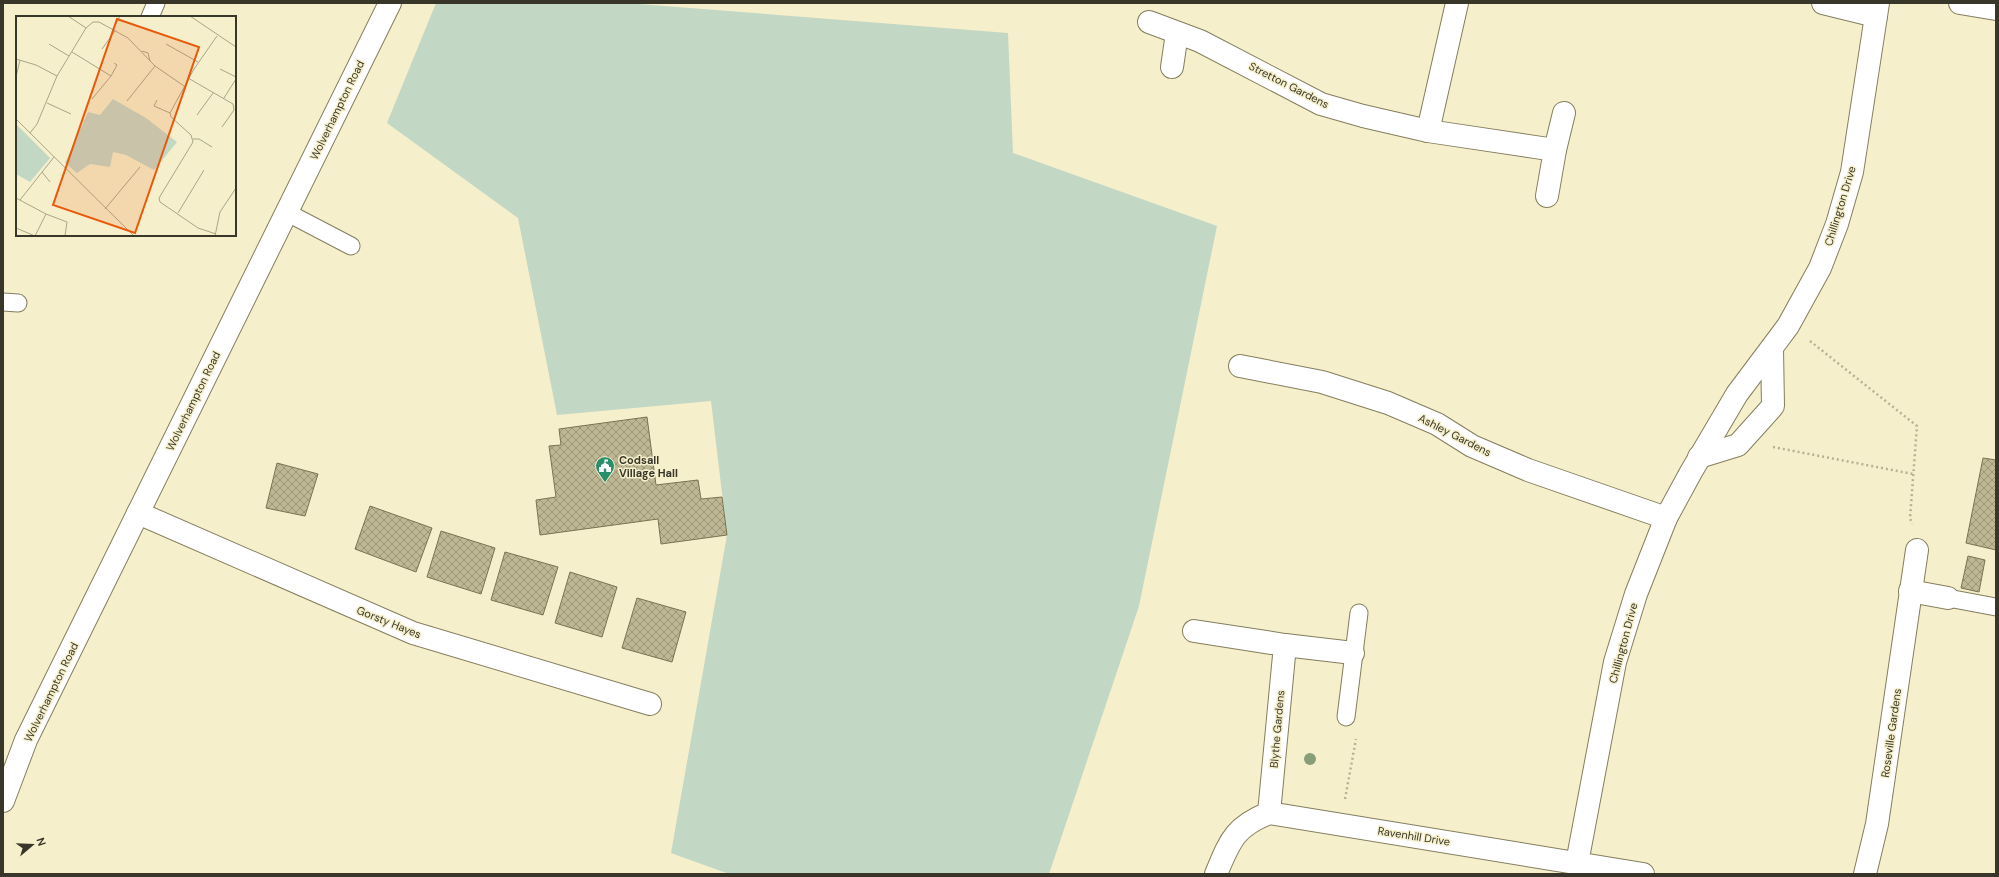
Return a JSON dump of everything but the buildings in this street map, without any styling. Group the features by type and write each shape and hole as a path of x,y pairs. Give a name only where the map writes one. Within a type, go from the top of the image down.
{"street":[{"name":"Wolverhampton Road","path":"3,801 26,740 390,3"},
{"path":"1428,131 1457,3"},
{"path":"1823,3 1878,10"},
{"path":"1960,3 1996,8"},
{"name":"Chillington Drive","path":"1577,863 1615,662 1636,594 1666,518 1699,457 1737,394 1788,326 1820,268 1836,224 1852,172 1878,10"},
{"name":"Stretton Gardens","path":"1149,22 1200,41 1321,104 1362,116 1428,131 1555,150"},
{"path":"1172,67 1178,32"},
{"path":"1547,196 1555,150 1564,113"},
{"path":"1699,457 1738,445 1773,406 1772,349"},
{"name":"Ashley Gardens","path":"1240,366 1322,382 1388,403 1436,424 1472,446 1528,470 1666,518"},
{"name":"Gorsty Hayes","path":"138,513 413,633 650,704"},
{"name":"Roseville Gardens","path":"1865,874 1877,824 1917,550"},
{"path":"1910,591 1948,598"},
{"path":"1194,631 1284,645 1353,652"},
{"name":"Blythe Gardens","path":"1269,813 1284,645"},
{"path":"1216,874 1232,838 1251,820 1269,813"},
{"name":"Ravenhill Drive","path":"1269,813 1643,874"}],"lane":[{"path":"150,16 156,3"},
{"path":"286,212 351,246"},
{"path":"1948,598 1996,607"},
{"path":"1346,717 1359,613"}],"path":[{"path":"1805,336 1917,426 1910,518 1917,550"},
{"path":"1768,446 1913,474"},
{"path":"1344,801 1357,735"}],"green space":[{"path":"436,3 626,3 1008,33 1013,153 1217,226 1139,606 1049,874 729,874 671,853 727,535 711,401 557,415 518,218 387,123"}],"place":[{"name":"Codsall Village Hall","path":"605,483"}]}
